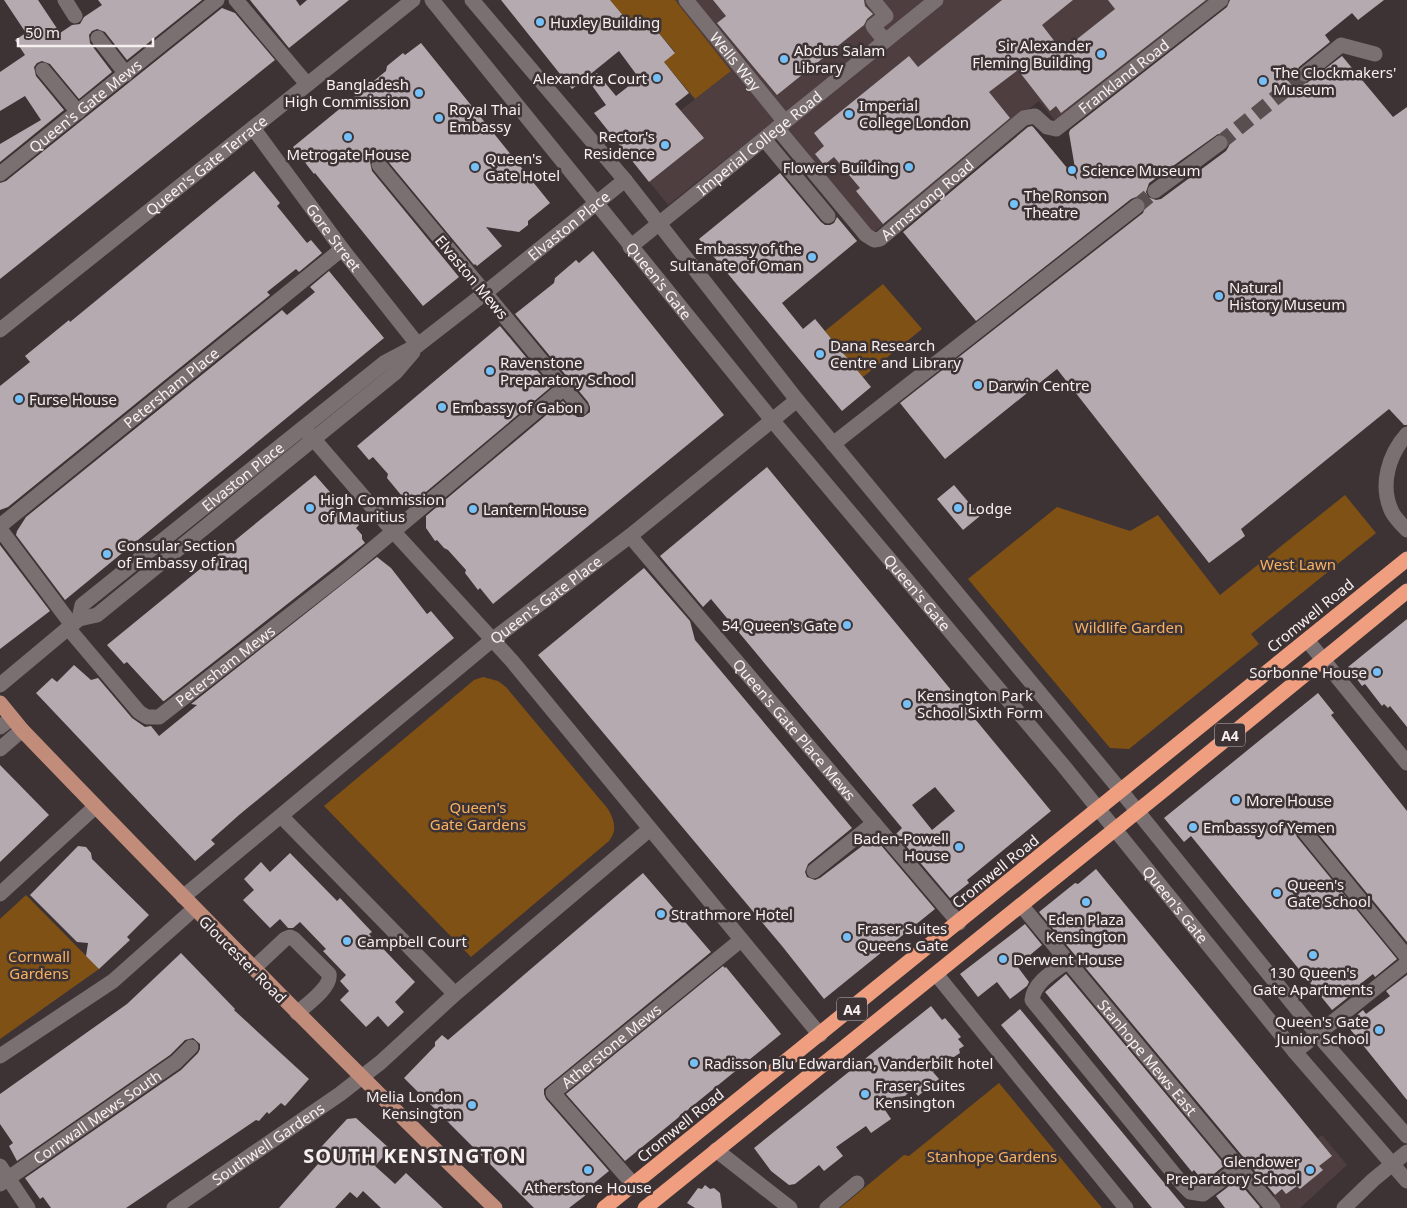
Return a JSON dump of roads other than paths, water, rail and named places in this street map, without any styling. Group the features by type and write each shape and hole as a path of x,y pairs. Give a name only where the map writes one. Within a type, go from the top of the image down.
{"highway":[{"name":"Cromwell Road","path":"604,1208 1099,810 1407,559"},
{"name":"A4","path":"645,1208 1407,591"}],"main road":[{"name":"Gloucester Road","path":"0,703 6,722 22,730 297,1014 494,1208"}],"street":[{"path":"65,0 75,16"},
{"name":"Queen's Gate Mews","path":"0,174 217,0"},
{"path":"236,0 307,84"},
{"name":"Queen's Gate Terrace","path":"0,330 413,0"},
{"name":"Queen's Gate","path":"432,0 596,202 630,247 772,420 1115,829 1296,1052 1407,1181"},
{"name":"Queen's Gate","path":"472,0 625,180 797,400 1121,791 1318,1035 1407,1136"},
{"name":"Wells Way","path":"686,0 774,130"},
{"path":"873,0 886,16 873,26 885,41"},
{"name":"Imperial College Road","path":"630,247 936,0"},
{"name":"Frankland Road","path":"1024,118 1034,116 1046,127 1056,129 1221,0"},
{"path":"98,38 126,74"},
{"path":"1305,74 1341,45 1375,54"},
{"path":"44,70 78,112"},
{"name":"Armstrong Road","path":"774,130 866,235 874,240 880,239 1024,118"},
{"name":"Gore Street","path":"253,128 342,249 418,345"},
{"path":"774,130 828,216"},
{"path":"1156,190 1220,143"},
{"name":"Elvaston Mews","path":"379,165 581,408"},
{"name":"Elvaston Place","path":"0,685 73,624 82,605 309,434 384,363 418,345 625,180"},
{"path":"833,444 1136,206"},
{"name":"Petersham Place","path":"0,528 342,249"},
{"path":"393,531 564,388"},
{"name":"Queen's Gate Place","path":"309,434 393,531 492,640 630,536 797,400"},
{"path":"1407,434 1393,453 1386,479 1392,512 1407,530"},
{"path":"0,528 73,624"},
{"name":"Petersham Mews","path":"73,624 139,712 147,717 159,717 345,572 393,531"},
{"name":"Queen's Gate Place Mews","path":"630,536 959,923"},
{"path":"183,897 282,817 492,640 512,661 820,1035"},
{"path":"1307,640 1407,763"},
{"path":"0,749 22,730"},
{"path":"0,894 95,807"},
{"path":"282,817 455,994"},
{"path":"814,871 874,823"},
{"path":"361,1078 455,994 650,829"},
{"path":"1304,831 1407,957"},
{"name":"Stanhope Mews East","path":"1021,905 1274,1208"},
{"path":"0,1056 113,981 194,908"},
{"path":"253,969 285,939 294,938 329,974 330,978 325,988 297,1014"},
{"name":"Atherstone Mews","path":"633,1184 553,1092 741,940"},
{"path":"1068,960 1037,986 1032,1000 1183,1185 1190,1192 1203,1194 1239,1167"},
{"path":"1296,1052 1407,963"},
{"path":"936,974 1126,1208"},
{"name":"Cornwall Mews South","path":"4,1182 176,1062 191,1047"},
{"name":"Southwell Gardens","path":"174,1208 361,1078"},
{"path":"716,1150 790,1208"},
{"path":"1344,1208 1407,1152"},
{"path":"0,1166 4,1182 28,1208"},
{"path":"827,1208 857,1183"}],"tunnel":[{"path":"1220,143 1305,74"},
{"path":"1137,206 1155,191"}],"place":[{"name":"Huxley Building","path":"540,22"},
{"name":"Sir Alexander Fleming Building","path":"1101,54"},
{"name":"Abdus Salam Library","path":"784,59"},
{"name":"Alexandra Court","path":"657,78"},
{"name":"The Clockmakers' Museum","path":"1263,81"},
{"name":"Bangladesh High Commission","path":"419,93"},
{"name":"Imperial College London","path":"849,114"},
{"name":"Royal Thai Embassy","path":"439,118"},
{"name":"Metrogate House","path":"348,137"},
{"name":"Rector's Residence","path":"665,145"},
{"name":"Queen's Gate Hotel","path":"475,167"},
{"name":"Flowers Building","path":"909,167"},
{"name":"Science Museum","path":"1072,170"},
{"name":"The Ronson Theatre","path":"1014,204"},
{"name":"Embassy of the Sultanate of Oman","path":"812,257"},
{"name":"Natural History Museum","path":"1219,296"},
{"name":"Dana Research Centre and Library","path":"820,354"},
{"name":"Ravenstone Preparatory School","path":"490,371"},
{"name":"Darwin Centre","path":"978,385"},
{"name":"Furse House","path":"19,399"},
{"name":"Embassy of Gabon","path":"442,407"},
{"name":"High Commission of Mauritius","path":"310,508"},
{"name":"Lodge","path":"958,508"},
{"name":"Lantern House","path":"473,509"},
{"name":"Consular Section of Embassy of Iraq","path":"107,554"},
{"name":"54 Queen's Gate","path":"847,625"},
{"name":"Sorbonne House","path":"1377,672"},
{"name":"Kensington Park School Sixth Form","path":"907,704"},
{"name":"More House","path":"1236,800"},
{"name":"Embassy of Yemen","path":"1193,827"},
{"name":"Baden-Powell House","path":"959,847"},
{"name":"Queen's Gate School","path":"1277,893"},
{"name":"Eden Plaza Kensington","path":"1086,902"},
{"name":"Strathmore Hotel","path":"661,914"},
{"name":"Fraser Suites Queens Gate","path":"847,937"},
{"name":"Campbell Court","path":"347,941"},
{"name":"130 Queen's Gate Apartments","path":"1313,955"},
{"name":"Derwent House","path":"1003,959"},
{"name":"Queen's Gate Junior School","path":"1379,1030"},
{"name":"Radisson Blu Edwardian, Vanderbilt hotel","path":"694,1063"},
{"name":"Fraser Suites Kensington","path":"865,1094"},
{"name":"Melia London Kensington","path":"472,1105"},
{"name":"Atherstone House","path":"588,1170"},
{"name":"Glendower Preparatory School","path":"1310,1170"}],"district":[{"name":"SOUTH KENSINGTON","path":"415,1155"}],"park label":[{"name":"West Lawn","path":"1298,564"},
{"name":"Wildlife Garden","path":"1129,627"},
{"name":"Queen's Gate Gardens","path":"478,816"},
{"name":"Cornwall Gardens","path":"39,964"},
{"name":"Stanhope Gardens","path":"992,1156"}]}
